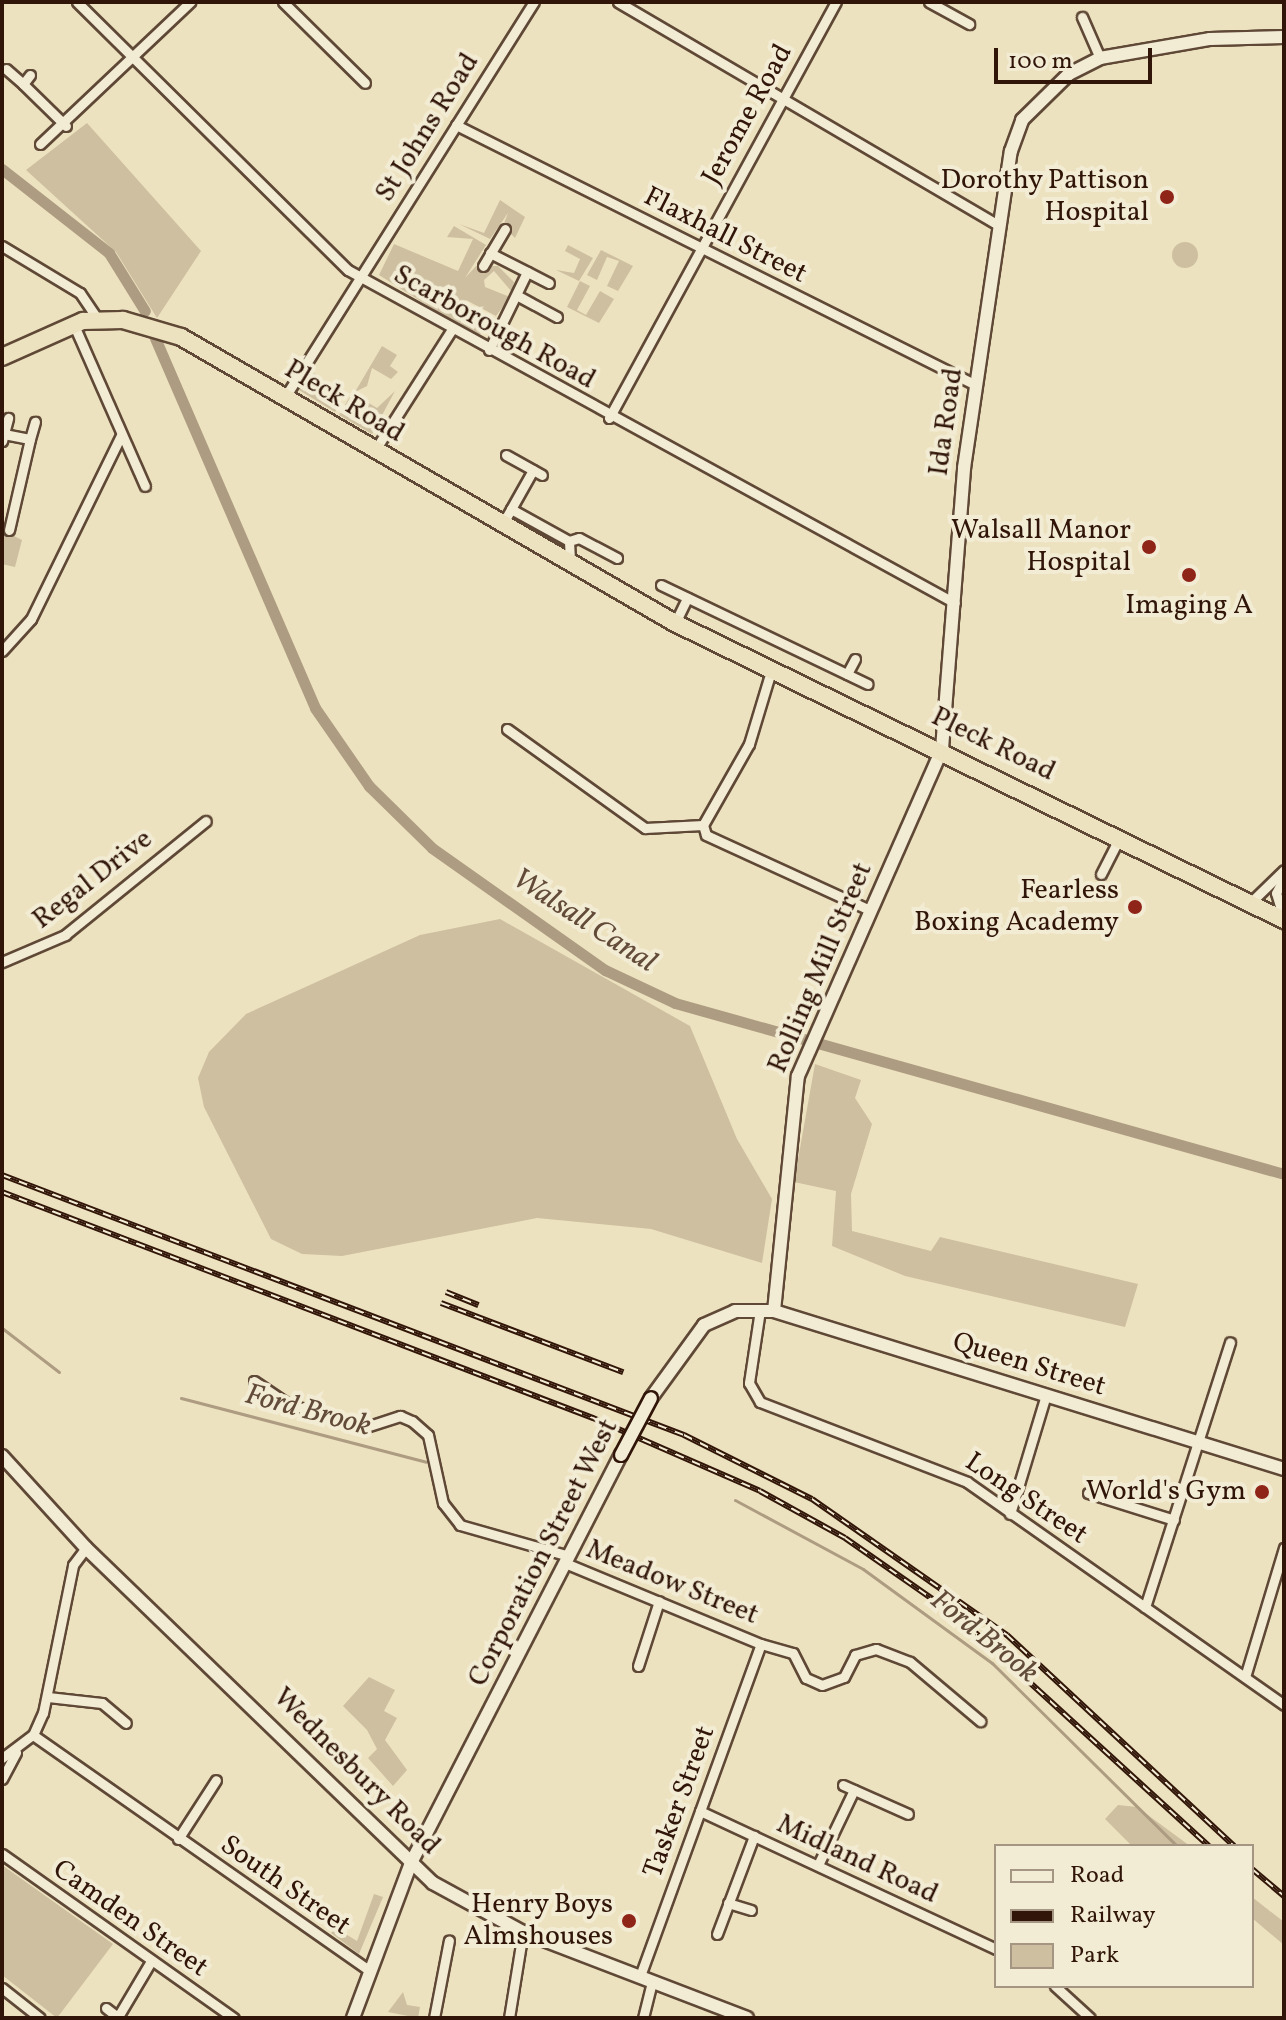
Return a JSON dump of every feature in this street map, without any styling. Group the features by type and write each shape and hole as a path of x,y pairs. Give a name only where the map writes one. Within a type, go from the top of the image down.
{"highway":[{"name":"Pleck Road","path":"2,357 73,323 123,320 157,328 285,397 675,623 1121,836 1284,920"}],"street":[{"name":"Scarborough Road","path":"77,2 361,278 609,418 955,603"},
{"path":"40,144 66,126 190,2"},
{"path":"283,2 365,83"},
{"name":"St Johns Road","path":"285,397 534,2"},
{"path":"618,2 1000,226"},
{"name":"Jerome Road","path":"609,418 836,2"},
{"path":"929,2 969,24"},
{"path":"1082,17 1100,58 1210,39 1284,37"},
{"name":"Ida Road","path":"942,749 976,385 1011,151 1038,99 1100,58"},
{"path":"6,69 66,126"},
{"path":"23,84 30,75"},
{"name":"Flaxhall Street","path":"456,125 976,385"},
{"path":"483,266 505,229"},
{"path":"2,246 80,293 98,320"},
{"path":"490,253 549,283"},
{"path":"489,350 520,297 527,272"},
{"path":"520,297 557,317"},
{"path":"73,323 145,486"},
{"path":"375,450 452,329"},
{"path":"8,418 3,437 30,439"},
{"path":"9,530 35,422"},
{"path":"2,651 31,619 121,435"},
{"path":"502,525 537,472 506,455"},
{"path":"511,509 569,541 579,538 617,558"},
{"path":"569,541 570,562"},
{"path":"661,585 868,684"},
{"path":"675,623 687,598"},
{"path":"847,674 855,659"},
{"path":"772,668 749,744 703,825 706,835 870,910"},
{"path":"507,729 645,828 703,825"},
{"name":"Rolling Mill Street","path":"774,1311 787,1129 802,1064 942,749"},
{"name":"Regal Drive","path":"2,962 65,935 206,821"},
{"path":"1101,874 1121,836"},
{"path":"1250,903 1284,870"},
{"path":"1284,878 1276,893 1284,920"},
{"name":"Queen Street","path":"760,1310 774,1311 1284,1469"},
{"name":"Long Street","path":"760,1310 750,1368 753,1394 775,1411 936,1466 1284,1705"},
{"name":"Corporation Street West","path":"353,2018 367,1969 411,1863 651,1398 704,1325 727,1313 760,1310"},
{"path":"1145,1607 1230,1342"},
{"name":"Meadow Street","path":"254,1381 288,1404 366,1427 400,1416 412,1421 428,1435 443,1503 460,1525 567,1560 761,1644 793,1653 806,1678 822,1685 844,1677 855,1655 876,1649 910,1662 980,1721"},
{"path":"1010,1514 1046,1395"},
{"name":"Wednesbury Road","path":"2,1456 86,1548 288,1735 411,1863 456,1899 523,1932 747,2018"},
{"path":"1088,1493 1174,1520"},
{"path":"2,1779 16,1753 33,1735 48,1697 73,1565 86,1548"},
{"path":"1245,1677 1284,1548"},
{"path":"638,1666 659,1601"},
{"name":"Tasker Street","path":"643,2018 646,1979 700,1811 761,1644"},
{"path":"48,1697 102,1703 126,1723"},
{"name":"South Street","path":"33,1735 367,1969"},
{"path":"2,1758 16,1753"},
{"name":"South Street","path":"178,1839 216,1780"},
{"path":"843,1785 908,1814"},
{"path":"818,1865 854,1790"},
{"name":"Midland Road","path":"700,1811 994,1948"},
{"path":"717,1934 754,1836"},
{"name":"Camden Street","path":"2,1854 234,2018"},
{"path":"728,1903 751,1910"},
{"path":"509,2018 523,1932"},
{"path":"434,2018 449,1940"},
{"path":"434,1956 445,1958"},
{"path":"106,2008 119,2016 151,1961"},
{"path":"2,1988 40,2018"},
{"path":"1057,1988 1090,2018"}],"green space":[{"path":"87,123 201,251 157,318 116,252 26,170"},
{"path":"500,200 525,217 515,238 503,226 508,213 490,239 459,224 484,233"},
{"path":"454,226 486,245 465,278 476,266 498,266 514,282 512,292 494,271 484,280 485,287 510,297 496,316 466,300 460,311 490,328 476,336 379,275 394,244 458,271 473,239 447,237","holes":["424,282 461,303 455,314 423,297"]},
{"path":"1185,242 1194,246 1198,255 1194,264 1185,268 1176,264 1172,255 1176,246"},
{"path":"568,245 593,258 579,281 556,270 574,273 580,259 565,251"},
{"path":"601,250 633,266 618,291 607,286 619,261 607,257 597,280 587,275"},
{"path":"580,281 590,286 577,310 586,315 600,291 614,299 599,323 567,307"},
{"path":"382,346 397,355 390,366 398,372 391,379 372,368 367,386 355,392"},
{"path":"311,371 317,375 310,386 339,405 335,412 299,390"},
{"path":"395,391 372,434 339,415 352,393 377,408"},
{"path":"2,530 22,540 15,567 2,564"},
{"path":"500,919 690,1026 737,1139 772,1199 762,1263 651,1229 537,1218 342,1256 302,1254 271,1239 204,1107 198,1078 209,1052 246,1014 420,935"},
{"path":"815,1064 861,1080 855,1098 872,1124 851,1194 852,1231 931,1251 940,1237 1138,1284 1125,1327 905,1276 832,1246 836,1191 794,1182"},
{"path":"369,1677 395,1690 384,1711 397,1718 385,1740 407,1770 393,1786 368,1758 377,1749 367,1730 343,1706"},
{"path":"1118,1805 1137,1807 1187,1844 1130,1844 1105,1819"},
{"path":"2,1865 113,1944 57,2018 2,1975"},
{"path":"374,1894 383,1897 359,1954 331,1933 346,1917 339,1930 357,1941"},
{"path":"1254,1899 1284,1922 1284,1945 1254,1920"},
{"path":"403,1992 407,2005 420,2007 418,2018 388,2012"}],"waterway":[{"name":"Walsall Canal","path":"2,169 109,253 145,311"},
{"name":"Walsall Canal","path":"155,338 315,708 369,786 432,848 605,970 675,1003 1284,1174"},
{"name":"Ford Brook","path":"2,1328 59,1372"},
{"name":"Ford Brook","path":"181,1398 426,1462"},
{"name":"Ford Brook","path":"735,1500 863,1569 992,1663 1175,1844"}],"railway":[{"path":"2,1175 684,1435 812,1499 1007,1635 1232,1844"},
{"path":"2,1192 593,1418 760,1491 845,1538 957,1616 1207,1844"},
{"path":"446,1292 479,1305"},
{"path":"441,1303 623,1372"},
{"path":"1254,1871 1284,1896"}],"place":[{"name":"Dorothy Pattison Hospital","path":"1167,197"},
{"name":"Walsall Manor Hospital","path":"1149,547"},
{"name":"Imaging A","path":"1189,575"},
{"name":"Fearless Boxing Academy","path":"1135,907"},
{"name":"World's Gym","path":"1262,1492"},
{"name":"Henry Boys Almshouses","path":"629,1921"}]}
